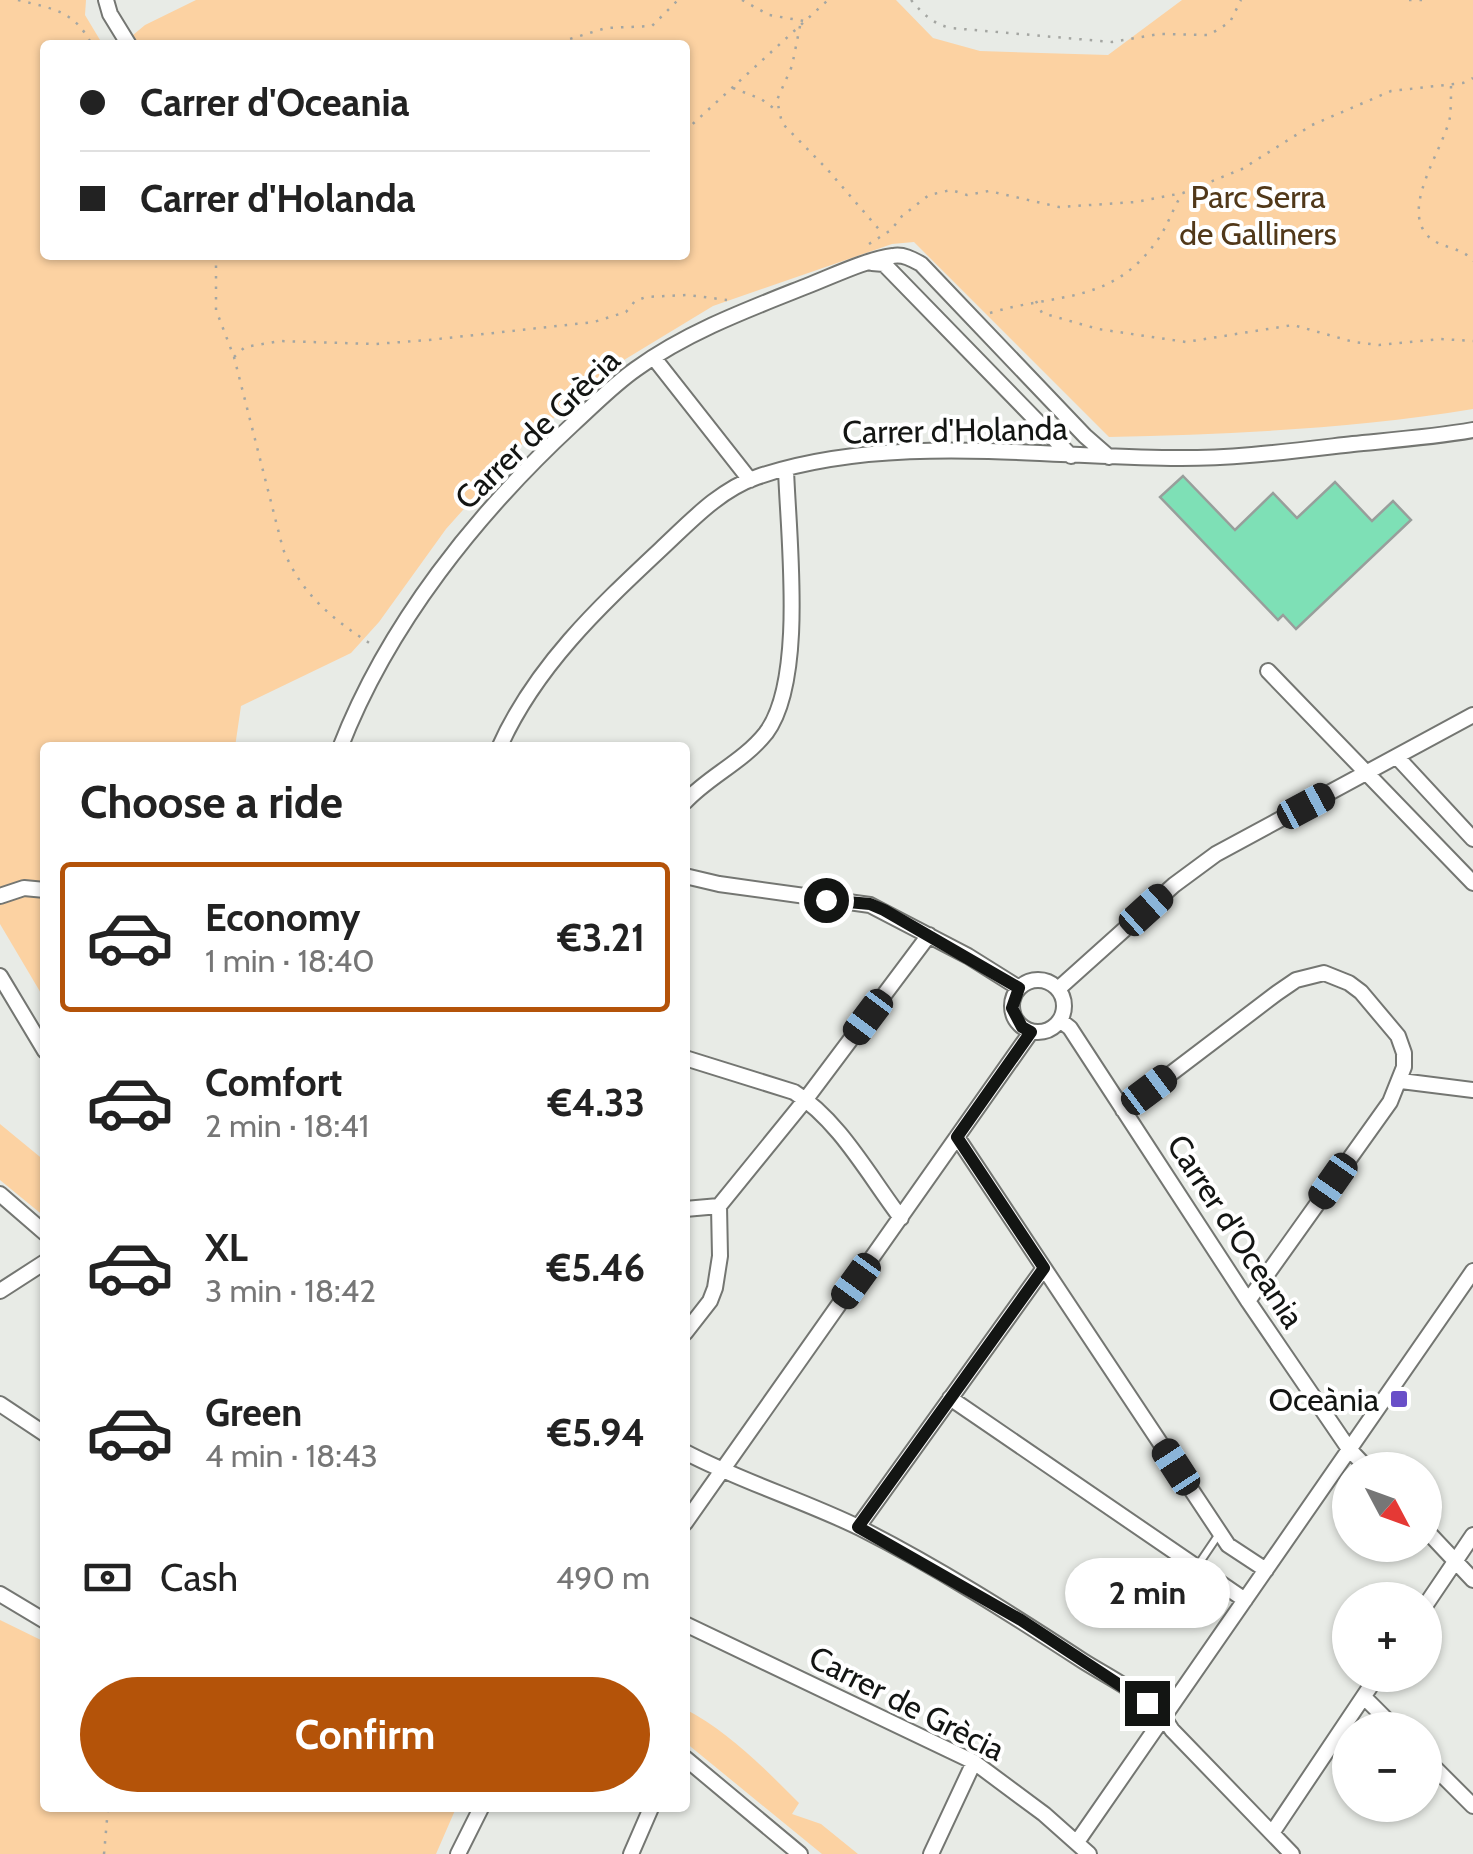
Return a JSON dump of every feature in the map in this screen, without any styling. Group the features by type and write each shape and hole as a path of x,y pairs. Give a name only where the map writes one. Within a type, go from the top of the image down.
{"street":[{"path":"106,0 126,40"},
{"path":"871,263 894,255 921,264 1109,457"},
{"path":"871,263 884,264 1071,456"},
{"name":"Carrer de Grècia","path":"343,742 388,655 442,569 512,482 609,390 654,358 741,313 871,263"},
{"path":"654,358 750,480"},
{"name":"Carrer d'Holanda","path":"503,742 542,674 590,616 703,510 750,480 810,462 881,453 1247,456 1473,430"},
{"path":"690,798 746,756 769,728 783,697 791,639 786,469"},
{"path":"1268,670 1473,883"},
{"path":"1058,989 1193,870 1473,715"},
{"path":"1397,757 1473,838"},
{"path":"690,877 870,904 1019,988"},
{"path":"0,896 24,888 40,890"},
{"path":"690,1327 715,1288 720,1256 720,1206 929,935"},
{"path":"1123,1110 1296,980 1324,973 1349,983 1388,1020 1404,1053 1401,1081 1248,1302"},
{"path":"0,976 40,1043"},
{"path":"1043,980 1058,989 1065,1004 1061,1021 1048,1031 1031,1032 1022,1027 1012,1008 1019,988 1043,980"},
{"name":"Carrer d'Oceania","path":"1061,1021 1070,1028 1248,1302 1353,1452"},
{"path":"690,1515 1031,1032"},
{"path":"690,1060 806,1099 822,1114 901,1218"},
{"path":"1401,1081 1473,1090"},
{"path":"957,1137 1220,1533 1228,1544 1266,1570"},
{"path":"0,1194 40,1229"},
{"path":"690,1209 720,1206"},
{"path":"0,1291 40,1265"},
{"path":"858,1527 1044,1268"},
{"path":"1077,1842 1473,1271"},
{"path":"950,1398 1245,1600"},
{"path":"0,1404 40,1431"},
{"path":"690,1455 858,1527 1021,1620 1165,1716 1172,1730 1292,1854"},
{"path":"1441,1582 1473,1534"},
{"path":"1442,1547 1473,1580"},
{"path":"0,1594 40,1617"},
{"name":"Carrer de Grècia","path":"690,1626 974,1762 1089,1854"},
{"path":"1272,1832 1367,1692"},
{"path":"1364,1697 1379,1712"},
{"path":"690,1762 800,1854"},
{"path":"930,1854 974,1762"},
{"path":"1442,1775 1473,1806"},
{"path":"458,1854 478,1812"},
{"path":"630,1854 650,1812"}],"lane":[{"path":"1197,1567 1220,1533"}],"path":[{"path":"18,0 60,11 74,19 89,40"},
{"path":"566,40 606,28 652,26 678,0"},
{"path":"742,0 769,15 805,22"},
{"path":"690,126 828,0"},
{"path":"911,0 928,18 951,28 1112,42 1159,34 1209,35 1230,22 1241,0"},
{"path":"1408,0 1422,0"},
{"path":"800,26 792,66 777,100 782,123 884,235 929,195 951,190 967,195 988,191 1059,207 1136,202 1182,193 1242,170 1312,125 1391,92 1473,78"},
{"path":"1451,84 1450,116 1420,198 1418,219 1427,235 1447,248 1467,253 1473,261"},
{"path":"732,88 761,99 780,112"},
{"path":"974,320 1036,301 1084,296 1120,278 1160,238 1182,193"},
{"path":"216,260 216,310 234,358 265,487 292,570 302,588 325,612 388,655"},
{"path":"234,358 245,347 280,341 375,344 594,322 626,312 635,301 646,297 688,295 728,300"},
{"path":"1036,301 1042,314 1050,317 1098,329 1186,342 1294,325 1379,345 1473,341"},
{"path":"104,1854 108,1812"}],"green space":[{"name":"Parc Serra de Galliners","path":"0,0 86,0 85,15 100,40 40,40 40,260 690,260 690,40 127,40 145,25 196,0 896,0 933,38 980,51 1108,55 1182,0 1473,0 1473,409 1292,429 1109,437 914,242 892,244 713,306 619,363 519,447 446,529 379,622 351,653 241,706 236,742 40,742 40,992 0,924"},
{"path":"0,1124 40,1157 40,1213 0,1180"},
{"path":"0,1620 40,1640 40,1812 454,1812 436,1854 0,1854"},
{"path":"690,1712 731,1740 799,1803 792,1814 821,1824 858,1854 822,1854 691,1747"}],"building":[{"path":"1183,476 1235,530 1273,493 1297,518 1335,482 1372,521 1393,501 1411,520 1296,629 1283,615 1278,620 1160,497"}],"place":[{"name":"Oceània","path":"1399,1399"}],"route":[{"path":"826,900 870,904 884,910 1019,988 1012,1008 1022,1027 1031,1032 957,1137 1044,1268 858,1527 1021,1620 1147,1703"}]}
